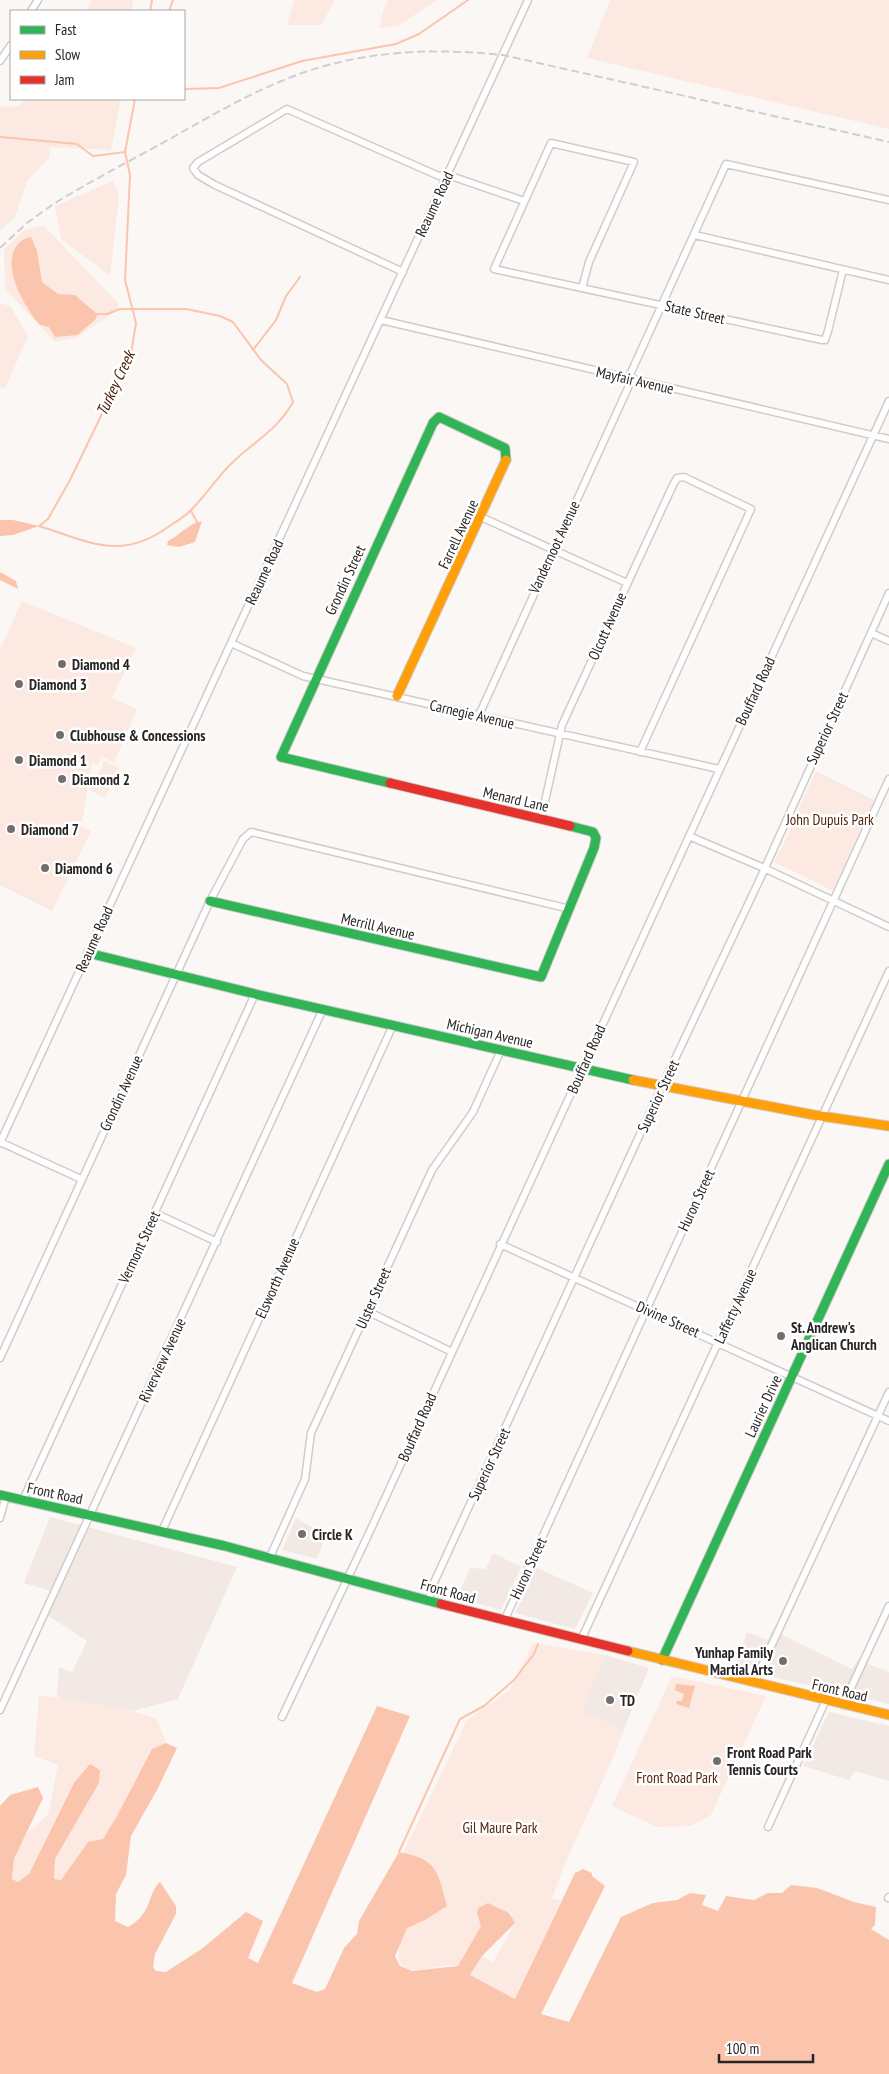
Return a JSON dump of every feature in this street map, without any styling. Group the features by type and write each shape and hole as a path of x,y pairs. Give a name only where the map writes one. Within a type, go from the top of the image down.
{"street":[{"name":"Reaume Road","path":"0,1142 528,0"},
{"path":"0,61 10,46"},
{"path":"403,272 215,185 198,175 193,168 198,162 287,108 439,176 448,175 524,201 551,143 634,162 589,262 582,288"},
{"name":"Vandernoot Avenue","path":"479,716 726,164 889,200"},
{"name":"State Street","path":"524,201 494,269 822,340 825,340 828,331 843,270"},
{"path":"695,235 889,280"},
{"name":"Mayfair Avenue","path":"381,320 889,439"},
{"name":"Bouffard Road","path":"282,1717 889,401"},
{"name":"Farrell Avenue","path":"397,696 507,458 505,448 439,416"},
{"name":"Grondin Street","path":"281,758 315,678 433,423 439,416"},
{"name":"Olcott Avenue","path":"541,819 562,734 562,725 677,478 688,478 751,509 640,752"},
{"path":"480,517 627,583"},
{"name":"Superior Street","path":"429,1600 432,1589 889,593"},
{"path":"871,633 889,641"},
{"name":"Carnegie Avenue","path":"231,643 303,676 719,769"},
{"name":"Menard Lane","path":"281,758 593,832 596,838 570,909 541,977"},
{"name":"Huron Street","path":"504,1621 889,779"},
{"name":"Grondin Avenue","path":"0,1358 210,901 243,839 251,832 570,909"},
{"path":"689,836 764,868 889,927"},
{"name":"Merrill Avenue","path":"210,901 541,977"},
{"name":"Michigan Avenue","path":"88,953 255,994 582,1067 662,1087 889,1126"},
{"name":"Lafferty Avenue","path":"581,1640 889,971"},
{"name":"Vermont Street","path":"23,1500 255,994"},
{"name":"Riverview Avenue","path":"0,1710 323,1009"},
{"name":"Elsworth Avenue","path":"162,1530 393,1025"},
{"name":"Ulster Street","path":"270,1557 305,1479 311,1433 432,1170 473,1112 501,1050"},
{"path":"0,1142 81,1179"},
{"name":"Laurier Drive","path":"662,1660 889,1164"},
{"path":"155,1213 217,1242"},
{"name":"Divine Street","path":"500,1244 889,1421"},
{"path":"367,1311 452,1352"},
{"path":"754,1683 889,1392"},
{"path":"0,1518 3,1496"},
{"name":"Front Road","path":"3,1496 162,1530 270,1557 504,1621 889,1715"},
{"path":"843,1705 889,1606"},
{"path":"768,1827 826,1700"}],"shaded area":[{"path":"31,237 37,251 42,282 58,294 75,295 97,314 96,319 77,335 55,337 49,327 40,325 21,297 13,274 13,253 19,243"},
{"path":"0,520 13,520 39,526 13,535 0,536"},
{"path":"202,521 195,542 179,547 167,545 168,541 197,522"},
{"path":"0,572 16,581 18,589 0,580"},
{"path":"50,1517 237,1567 178,1699 133,1711 57,1698 59,1667 72,1672 87,1641 43,1612 51,1591 24,1583"},
{"path":"296,1518 326,1535 317,1559 282,1550"},
{"path":"493,1553 521,1567 501,1610 457,1598 470,1568 486,1569"},
{"path":"537,1568 593,1593 575,1629 515,1613"},
{"path":"772,1630 852,1669 857,1660 889,1672 889,1704 735,1668 747,1632 768,1640"},
{"path":"605,1655 649,1668 623,1731 581,1711"},
{"path":"676,1684 695,1686 689,1708 676,1704 677,1701 682,1701 684,1694 675,1690"},
{"path":"377,1706 410,1716 292,1983 317,1992 325,1989 344,1948 357,1934 359,1921 399,1852 421,1858 434,1868 438,1875 447,1906 425,1920 407,1928 395,1956 400,1966 412,1971 458,1966 481,1926 477,1913 478,1908 488,1903 509,1913 515,1923 482,1956 470,1975 515,1999 575,1873 583,1869 592,1873 592,1876 605,1886 541,2014 569,2022 621,1917 653,1903 677,1900 690,1893 706,1895 702,1905 718,1911 726,1896 754,1900 768,1893 782,1893 791,1885 817,1888 854,1902 876,1907 875,1925 871,1929 889,1940 889,2074 0,2074 0,1806 10,1795 38,1787 43,1798 14,1859 12,1879 18,1882 29,1874 74,1783 90,1764 100,1770 99,1783 55,1859 54,1879 61,1880 88,1842 103,1839 152,1749 166,1743 177,1748 158,1788 131,1836 126,1875 116,1894 115,1921 128,1927 136,1921 146,1910 153,1892 160,1882 176,1906 176,1914 155,1954 153,1967 156,1971 166,1972 203,1948 246,1912 263,1921 248,1958 258,1963"},
{"path":"829,1712 889,1726 889,1781 855,1771 849,1780 803,1766"}],"green space":[{"path":"91,0 133,0 132,10 86,10"},
{"path":"294,0 335,0 321,25 287,25"},
{"path":"388,0 437,0 398,26 379,28"},
{"path":"610,0 889,0 889,129 587,58"},
{"path":"24,100 121,100 111,150 49,147 50,157 27,181 15,217 0,231 0,106 18,107"},
{"path":"113,181 119,196 110,276 61,239 55,206"},
{"path":"43,225 119,304 116,311 76,338 55,342 5,289 4,249 25,230"},
{"path":"0,303 10,306 28,336 5,389 0,387"},
{"path":"22,601 136,648 112,698 137,709 114,763 95,753 102,758 98,765 92,763 82,822 77,820 76,823 91,831 52,911 0,885 0,649"},
{"path":"104,761 119,768 105,798 90,790"},
{"name":"John Dupuis Park","path":"816,771 874,800 833,891 774,862 786,840"},
{"name":"Gil Maure Park","path":"533,1643 605,1655 581,1711 623,1731 606,1774 568,1856 552,1899 561,1900 516,1999 470,1976 482,1956 493,1962 513,1926 511,1914 493,1905 458,1966 449,1965 419,1970 410,1969 403,1966 399,1959 399,1946 365,1933 467,1720 510,1690"},
{"name":"Front Road Park","path":"672,1676 766,1696 711,1815 691,1826 657,1827 612,1806"},
{"path":"39,1695 133,1711 157,1719 166,1743 152,1749 103,1839 88,1842 61,1880 54,1880 55,1859 99,1783 74,1783 29,1874 18,1882 12,1879 14,1859 27,1833 48,1815 58,1765 34,1756"}],"waterway":[{"name":"Turkey Creek","path":"150,10 152,0"},
{"name":"Turkey Creek","path":"169,10 173,0"},
{"path":"185,89 219,88 302,61 396,44 419,34 468,0"},
{"name":"Turkey Creek","path":"39,526 48,519 70,480 131,354 136,323 125,280 130,175 125,152 135,100"},
{"path":"0,137 77,144 93,156 125,152"},
{"path":"253,350 276,320 286,296 300,277"},
{"path":"39,526 104,545 134,544 151,538 190,512 227,468 280,421 293,402 287,384 261,360 233,322 220,316 186,309 120,309 107,314 97,314"},
{"path":"191,511 197,522"},
{"path":"399,1852 460,1719 484,1706 514,1680 534,1654 538,1644"}],"railway":[{"path":"0,248 27,223 52,205 252,94 306,72 361,58 389,54 446,51 503,55 889,142"}],"traffic: fast":[{"path":"390,783 281,757 433,423 439,417 505,448 506,460"},
{"path":"210,901 541,977 594,848 596,838 593,832 570,826"},
{"path":"88,953 255,994 633,1080"},
{"path":"662,1660 889,1164"},
{"path":"0,1495 225,1546 441,1604"}],"traffic: slow":[{"path":"397,696 506,460"},
{"path":"633,1080 814,1115 889,1126"},
{"path":"628,1651 889,1715"}],"traffic: jam":[{"path":"390,783 570,826"},
{"path":"441,1604 628,1651"}],"place":[{"name":"Diamond 4","path":"62,664"},
{"name":"Diamond 3","path":"19,684"},
{"name":"Clubhouse & Concessions","path":"60,735"},
{"name":"Diamond 1","path":"19,760"},
{"name":"Diamond 2","path":"62,779"},
{"name":"Diamond 7","path":"11,829"},
{"name":"Diamond 6","path":"45,868"},
{"name":"St. Andrew's Anglican Church","path":"781,1336"},
{"name":"Circle K","path":"302,1534"},
{"name":"Yunhap Family Martial Arts","path":"783,1661"},
{"name":"TD","path":"610,1700"},
{"name":"Front Road Park Tennis Courts","path":"717,1761"}]}
